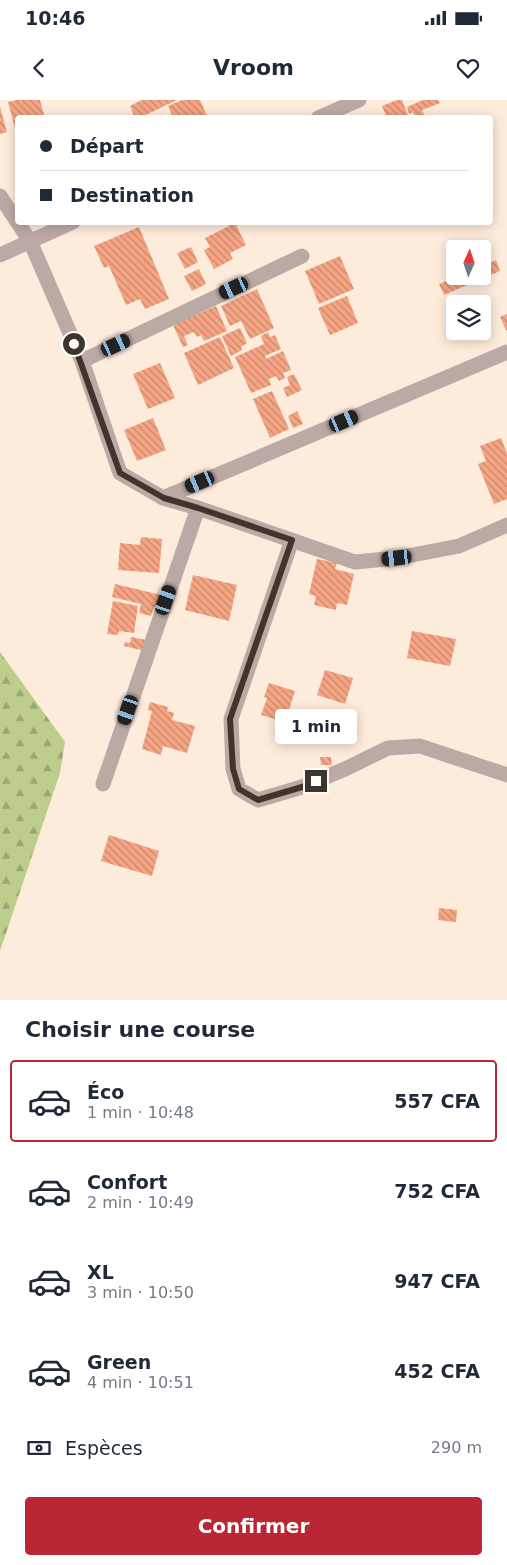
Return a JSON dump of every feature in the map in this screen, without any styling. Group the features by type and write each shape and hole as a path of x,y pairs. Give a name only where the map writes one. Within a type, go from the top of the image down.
{"street":[{"path":"325,115 359,100"},
{"path":"0,196 15,218"},
{"path":"19,225 30,241 82,361 120,473 164,498 355,562 397,558 459,546 507,525"},
{"path":"0,254 66,225"},
{"path":"82,361 302,256"},
{"path":"164,498 507,352"},
{"path":"103,784 198,508"},
{"path":"292,540 230,719 233,769 239,789 258,800 302,787 388,748 420,746 507,775"}],"green space":[{"path":"0,652 65,742 60,773 0,951"}],"building":[{"path":"40,100 44,115 15,115 15,128 8,102"},
{"path":"142,100 177,100 145,115 134,115 130,106"},
{"path":"182,100 200,100 207,115 172,115 168,106"},
{"path":"402,100 408,115 386,115 382,106"},
{"path":"423,100 438,100 440,103 422,110 424,115 414,115 413,112 409,114 407,107"},
{"path":"0,107 7,132 0,134"},
{"path":"231,225 236,225 246,245 230,253 233,259 214,269 204,250 210,247 205,238"},
{"path":"139,227 169,299 145,309 140,299 126,305 109,266 104,268 94,246"},
{"path":"191,247 198,262 185,269 177,253"},
{"path":"340,256 354,289 319,304 305,271"},
{"path":"496,260 500,271 491,275 491,262"},
{"path":"199,269 206,284 192,291 184,276"},
{"path":"446,281 446,285 467,285 444,295 439,284"},
{"path":"257,289 274,328 250,339 241,321 230,326 221,306"},
{"path":"347,296 358,323 330,335 318,308"},
{"path":"216,306 227,331 204,341 201,335 197,337 194,332 184,336 188,345 183,347 173,325"},
{"path":"507,314 507,332 500,317"},
{"path":"240,328 247,343 241,347 242,350 231,356 222,336"},
{"path":"268,332 270,337 275,335 281,349 265,356 266,359 283,351 291,370 283,373 285,378 279,381 276,376 269,379 271,385 251,393 235,357 264,344 261,336"},
{"path":"220,337 234,368 198,385 184,353"},
{"path":"160,363 175,398 148,409 133,374"},
{"path":"294,374 302,390 287,397 283,388 290,385 287,377"},
{"path":"272,391 289,429 270,438 253,399"},
{"path":"297,411 303,424 293,428 288,416"},
{"path":"153,418 166,450 137,461 124,430"},
{"path":"501,438 507,453 507,499 494,504 478,464 486,461 480,446"},
{"path":"141,537 162,539 159,573 118,570 120,543 140,545"},
{"path":"317,559 337,563 335,569 354,574 347,605 337,603 336,610 314,605 316,596 309,594"},
{"path":"193,575 237,585 229,621 185,610"},
{"path":"115,584 161,595 158,608 154,607 151,616 139,613 141,604 112,597"},
{"path":"113,601 138,606 134,633 119,631 118,635 107,634"},
{"path":"412,631 456,639 450,666 407,658"},
{"path":"131,637 147,640 145,651 124,646 125,642 130,643"},
{"path":"325,670 353,678 345,704 317,695"},
{"path":"269,683 295,691 285,722 261,715 267,698 264,697"},
{"path":"150,702 168,707 167,711 174,713 172,720 195,726 187,753 163,746 161,755 142,749 152,711 148,710"},
{"path":"320,757 331,757 332,765 321,765"},
{"path":"109,835 159,851 152,876 101,861"},
{"path":"439,908 457,910 456,922 438,920"}],"route":[{"path":"74,344 82,361 120,473 164,498 292,540 230,719 233,769 239,789 258,800 316,781"}]}
